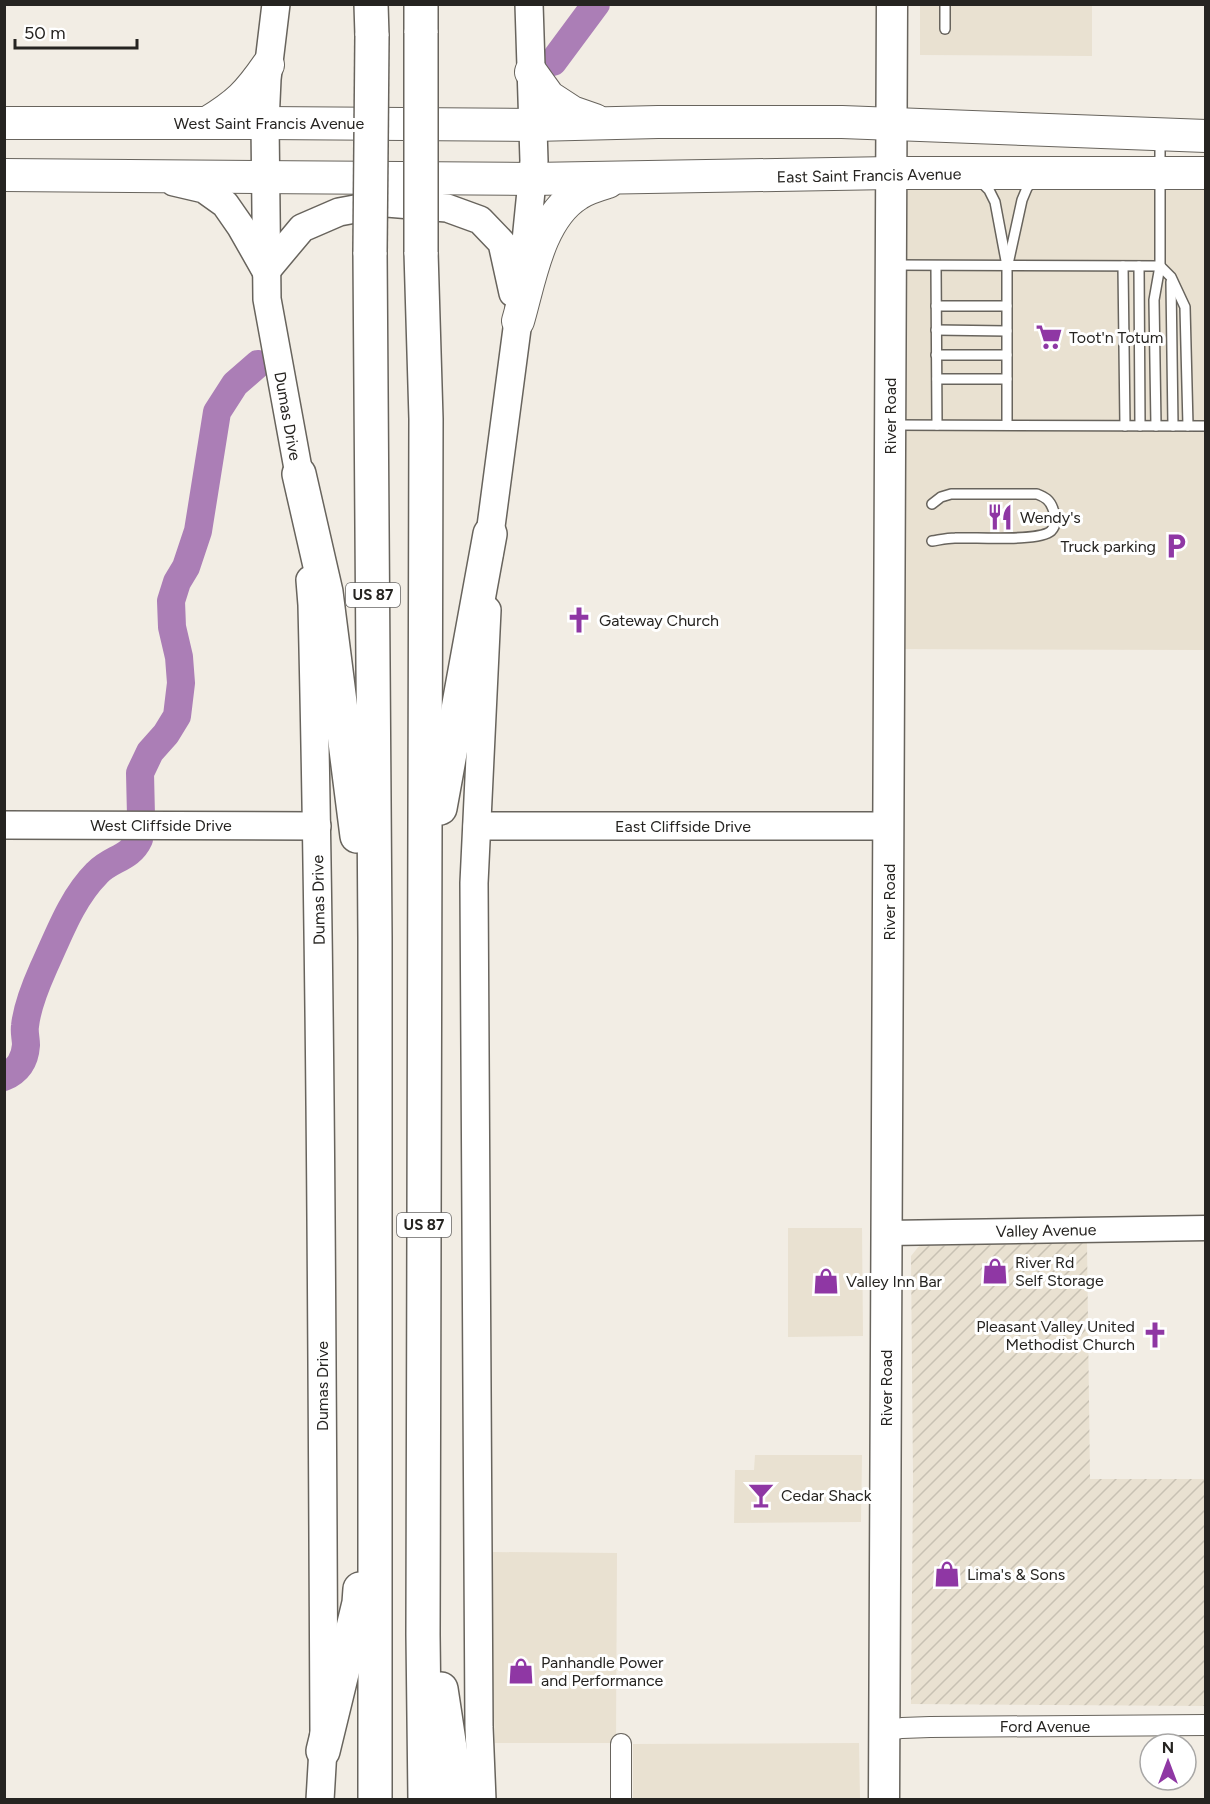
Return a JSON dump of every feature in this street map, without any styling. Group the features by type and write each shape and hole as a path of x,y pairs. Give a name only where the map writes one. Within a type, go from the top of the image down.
{"highway":[{"name":"US 87","path":"421,19 421,252 426,419 423,1563 425,1800"},
{"name":"US 87","path":"371,20 370,252 375,938 375,1800"},
{"path":"207,123 232,107 251,90 268,64"},
{"path":"531,72 549,97 572,112 607,123"},
{"path":"533,125 842,122 1206,136"},
{"name":"West Saint Francis Avenue","path":"4,123 533,125"},
{"name":"East Saint Francis Avenue","path":"532,179 891,174 1206,173"},
{"path":"4,175 532,179"},
{"path":"518,321 538,250 550,222 577,194 591,187 622,178"},
{"path":"299,474 326,592 354,818 375,938"},
{"path":"425,886 490,534"},
{"path":"323,1751 359,1603 376,1408"},
{"path":"423,1563 458,1800"}],"main road":[{"name":"Dumas Drive","path":"276,4 268,64 265,123 267,299 299,474 312,605 317,826 322,1374 323,1751 320,1800"},
{"path":"482,1800 479,1727 474,883 490,534 518,321 534,161 529,4"},
{"name":"River Road","path":"884,1800 892,4"},
{"path":"154,176 204,189 225,204 266,271 302,228 339,212 387,203 447,208 480,220 502,243 518,321"},
{"name":"West Cliffside Drive","path":"4,825 317,826"},
{"name":"East Cliffside Drive","path":"477,826 889,826"}],"street":[{"name":"Valley Avenue","path":"887,1233 1206,1228"},
{"name":"Ford Avenue","path":"884,1731 930,1727 1206,1725"},
{"path":"621,1744 621,1800"}],"lane":[{"path":"945,4 945,28"},
{"path":"1156,426 1154,300 1160,266 1160,134"},
{"path":"972,174 989,190 995,202 1008,266 1008,425"},
{"path":"1008,266 1022,200 1027,188 1038,174"},
{"path":"891,265 1160,266 1171,277 1185,307 1188,426"},
{"path":"936,266 937,425"},
{"path":"1123,266 1125,426"},
{"path":"1139,266 1140,426"},
{"path":"1171,277 1173,426"},
{"path":"936,306 1008,306"},
{"path":"936,330 1008,331"},
{"path":"936,355 1008,355"},
{"path":"937,379 1008,379"},
{"path":"890,425 1206,426"},
{"path":"932,504 941,497 951,494 1036,494 1046,498 1051,504 1056,522 1052,530 1043,535 953,538 932,541"}],"shaded area":[{"path":"920,5 1092,5 1092,56 920,55"},
{"path":"903,180 1205,180 1205,650 897,649"},
{"path":"788,1228 862,1228 863,1336 788,1337"},
{"path":"1087,1243 1090,1479 1205,1479 1205,1706 911,1704 913,1480 911,1256 919,1246"},
{"path":"755,1455 862,1455 861,1522 734,1523 735,1470 754,1470"},
{"path":"493,1552 617,1553 616,1743 495,1743 491,1634"},
{"path":"859,1743 860,1799 633,1799 633,1744"}],"waterway":[{"path":"553,62 596,4"},
{"path":"141,816 140,773 150,752 166,734 177,716 181,683 179,657 172,627 171,601 198,531 217,412 235,384 258,364"},
{"path":"4,1077 17,1068 24,1055 26,1019 32,997 72,906 97,873 131,851 139,839"}],"place":[{"name":"Toot'n Totum","path":"1049,337"},
{"name":"Wendy's","path":"1000,517"},
{"name":"Truck parking","path":"1176,546"},
{"name":"Gateway Church","path":"579,620"},
{"name":"River Rd Self Storage","path":"995,1271"},
{"name":"Valley Inn Bar","path":"826,1281"},
{"name":"Pleasant Valley United Methodist Church","path":"1155,1335"},
{"name":"Cedar Shack","path":"761,1495"},
{"name":"Lima's & Sons","path":"947,1574"},
{"name":"Panhandle Power and Performance","path":"521,1671"}]}
